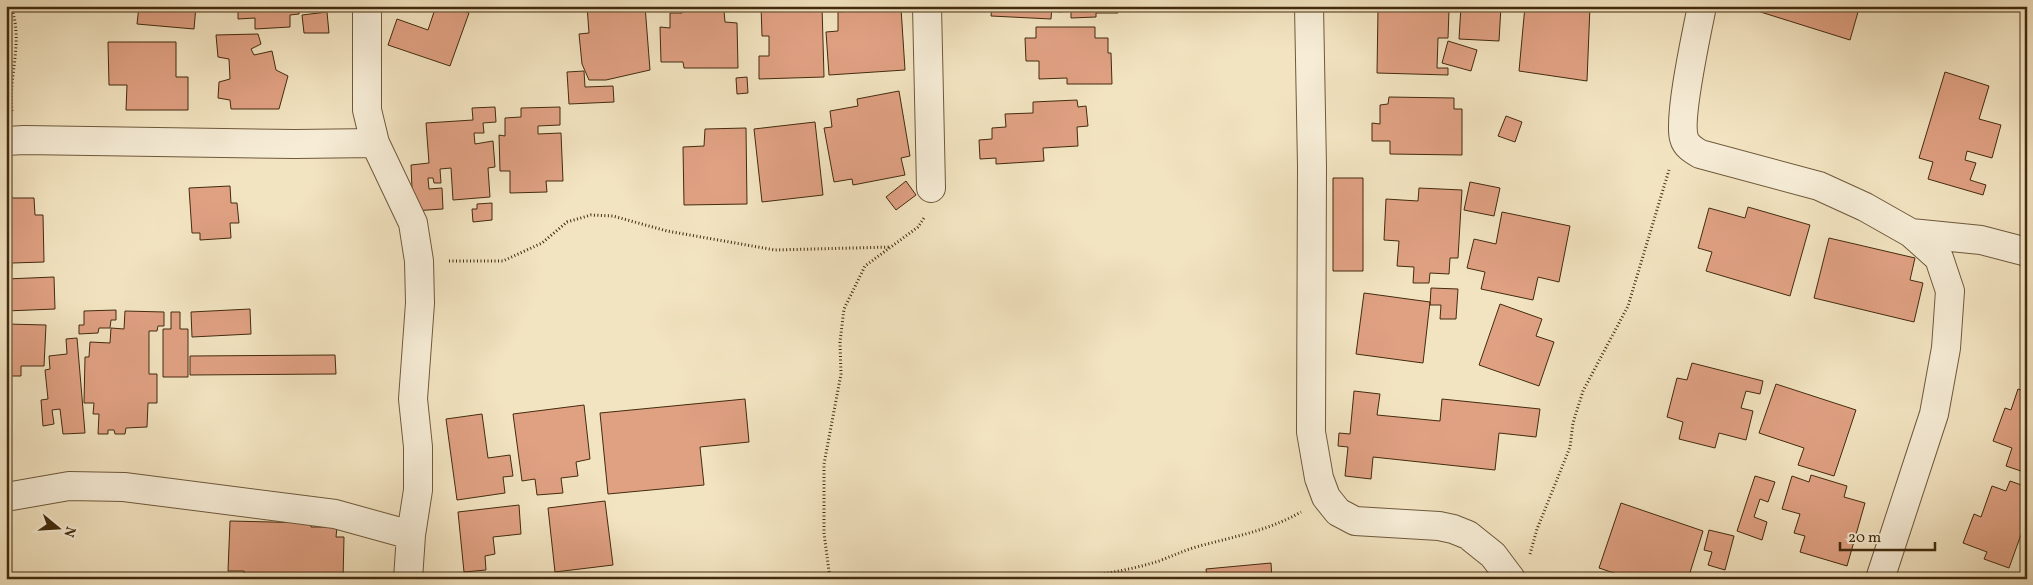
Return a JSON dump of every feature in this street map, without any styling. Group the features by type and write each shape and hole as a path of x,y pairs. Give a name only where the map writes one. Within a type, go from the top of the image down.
{"street":[{"path":"367,6 367,110 376,143 413,224 419,261 420,303 413,399 418,447 418,490 411,535 408,579"},
{"path":"926,6 930,188"},
{"path":"1309,6 1312,432 1319,478 1326,497 1338,512 1355,521 1439,526 1468,535 1493,554 1519,570"},
{"path":"1702,6 1684,111 1683,137 1688,147 1700,154 1819,186 1865,207 1911,233 1939,258 1950,291 1946,348 1934,414 1880,579"},
{"path":"15,140 294,144 376,143"},
{"path":"1911,233 1980,240 2027,252"},
{"path":"6,497 69,486 124,487 336,514 411,535"}],"path":[{"path":"12,6 18,40 11,90 15,140"},
{"path":"1519,570 1570,448 1573,423 1582,391 1628,306 1666,175 1683,137"},
{"path":"830,579 824,533 824,464 841,374 840,342 844,309 865,266 918,227 930,208 930,188"},
{"path":"419,261 503,261 542,243 567,222 591,215 613,216 667,231 775,250 891,247"},
{"path":"1073,579 1119,572 1160,561 1183,551 1252,533 1286,521 1326,497"}],"building":[{"path":"139,6 196,6 194,29 137,24"},
{"path":"219,6 299,6 299,14 290,15 290,27 255,29 255,18 238,19 238,9 220,10"},
{"path":"436,6 450,6 469,13 450,66 388,45 397,19 428,30"},
{"path":"587,6 645,6 650,70 606,80 589,80 582,64 579,34 589,33"},
{"path":"682,6 711,6 712,11 724,11 725,22 737,23 738,68 684,68 683,62 661,62 660,27 670,28 670,13 682,13"},
{"path":"761,6 822,6 824,77 759,79 759,56 769,56 769,36 762,36"},
{"path":"992,6 1052,6 1051,19 991,16"},
{"path":"1058,6 1118,6 1118,13 1096,13 1096,17 1071,18 1071,11 1058,12"},
{"path":"1461,6 1501,6 1499,41 1459,39"},
{"path":"1525,6 1590,6 1587,81 1519,71"},
{"path":"1751,6 1839,6 1858,12 1850,40 1751,9"},
{"path":"901,8 905,70 829,75 826,32 838,31 838,12"},
{"path":"1378,9 1449,10 1448,38 1438,38 1437,68 1448,68 1448,75 1377,73"},
{"path":"327,12 329,33 304,33 302,15"},
{"path":"1036,27 1095,27 1095,38 1108,38 1108,53 1111,53 1112,84 1067,84 1067,78 1039,79 1039,61 1026,61 1025,38 1036,38"},
{"path":"258,34 261,44 251,49 254,55 272,51 276,70 288,76 279,109 231,109 230,100 218,98 219,82 230,79 229,59 218,57 216,35"},
{"path":"1448,41 1477,50 1471,71 1442,63"},
{"path":"108,42 176,42 176,77 188,77 188,110 126,110 127,85 109,85"},
{"path":"584,71 585,87 613,86 614,102 569,104 567,72"},
{"path":"1945,72 1989,86 1979,119 2001,125 1992,158 1967,151 1965,160 1976,163 1970,180 1986,185 1983,195 1928,179 1933,162 1919,158"},
{"path":"747,77 748,93 737,94 736,78"},
{"path":"899,91 910,156 901,158 905,175 853,185 852,179 834,182 824,128 832,127 830,111 858,106 857,99"},
{"path":"1389,97 1454,98 1454,109 1462,109 1462,155 1390,154 1390,141 1372,141 1372,123 1380,124 1380,105 1388,104"},
{"path":"1077,100 1078,107 1086,106 1088,126 1077,127 1078,146 1043,148 1044,161 996,164 996,158 980,159 979,140 992,139 992,128 1006,127 1005,114 1033,113 1033,102"},
{"path":"495,107 496,122 483,123 484,133 474,133 475,144 493,141 495,167 488,168 490,197 453,200 451,168 440,169 441,183 434,183 433,178 428,178 429,189 442,188 443,209 413,211 411,165 429,163 426,123 473,120 472,108"},
{"path":"560,107 560,125 538,126 538,134 561,133 563,181 546,181 547,192 510,193 510,171 500,171 499,135 505,136 505,118 521,117 521,108"},
{"path":"1506,116 1522,122 1515,142 1498,136"},
{"path":"815,122 823,195 762,202 754,129"},
{"path":"746,128 747,204 684,205 683,147 704,146 705,129"},
{"path":"1333,178 1363,178 1363,271 1333,271"},
{"path":"906,181 916,195 896,210 886,197"},
{"path":"1470,182 1500,188 1494,216 1464,210"},
{"path":"230,186 231,203 237,203 239,223 230,223 231,238 200,240 200,233 192,233 189,188"},
{"path":"1419,188 1462,190 1458,258 1450,258 1449,274 1430,273 1429,283 1413,283 1414,267 1397,266 1399,241 1384,240 1386,199 1418,201"},
{"path":"11,191 12,198 34,198 35,215 43,215 44,262 12,263 12,268 6,268 6,192"},
{"path":"492,203 492,220 473,222 472,209 477,209 477,204"},
{"path":"1748,207 1810,225 1790,296 1706,271 1712,252 1698,248 1709,208 1745,218"},
{"path":"1502,212 1570,226 1559,282 1538,277 1533,300 1481,289 1485,272 1467,268 1474,239 1496,244"},
{"path":"1829,238 1915,258 1910,280 1923,283 1914,322 1814,298"},
{"path":"54,277 55,309 6,311 6,279"},
{"path":"1431,288 1458,289 1456,319 1440,319 1441,305 1430,305"},
{"path":"1364,293 1430,302 1423,363 1356,354"},
{"path":"1500,304 1542,319 1536,336 1554,342 1539,386 1479,365"},
{"path":"250,309 251,334 192,337 191,312"},
{"path":"116,310 116,320 111,320 110,328 99,328 98,333 79,334 79,325 84,325 84,311"},
{"path":"125,311 164,312 164,326 158,326 157,331 149,331 149,374 157,374 157,403 148,403 147,427 126,428 125,434 115,434 114,430 108,430 108,434 98,434 99,414 93,414 94,403 84,403 85,357 89,357 90,342 110,343 111,328 124,329"},
{"path":"171,312 180,312 180,329 188,329 188,377 163,377 163,329 171,329"},
{"path":"6,324 46,325 44,366 21,366 21,376 6,376"},
{"path":"77,338 85,433 63,434 60,409 52,410 54,424 43,426 41,400 48,399 45,370 50,369 49,356 67,354 66,339"},
{"path":"335,355 336,374 190,375 190,356"},
{"path":"1692,363 1763,381 1760,394 1746,391 1741,408 1753,411 1746,440 1719,433 1715,448 1679,439 1683,422 1667,417 1677,378 1687,380"},
{"path":"1776,384 1856,410 1834,476 1798,465 1804,448 1759,433"},
{"path":"2018,389 2027,392 2027,473 2006,466 2012,448 1993,441 2005,408 2011,410"},
{"path":"1354,391 1380,394 1377,415 1440,421 1442,399 1540,409 1536,437 1499,433 1495,470 1373,457 1371,479 1345,476 1348,447 1338,446 1339,433 1350,434"},
{"path":"745,399 749,442 700,447 704,485 608,494 600,413"},
{"path":"584,405 590,459 576,462 578,476 561,478 563,493 537,495 535,479 522,481 513,414"},
{"path":"482,414 488,458 510,455 513,476 503,477 505,493 457,500 446,419"},
{"path":"1811,475 1847,486 1844,497 1865,503 1847,566 1800,552 1805,536 1794,533 1800,514 1782,509 1792,476 1809,482"},
{"path":"1755,476 1775,482 1768,502 1760,499 1754,517 1767,522 1762,540 1737,531"},
{"path":"2010,481 2027,487 2027,518 2009,568 1984,559 1987,552 1963,543 1974,514 1981,517 1992,486 2006,491"},
{"path":"605,501 613,565 555,572 548,508"},
{"path":"1621,503 1703,531 1688,579 1632,579 1599,568"},
{"path":"519,505 521,534 493,537 495,554 485,556 486,570 464,572 458,512"},
{"path":"230,521 311,523 311,527 337,527 336,537 344,537 343,579 244,579 244,571 228,571"},
{"path":"1709,530 1734,536 1725,570 1708,565 1712,552 1704,550"},
{"path":"1271,563 1272,579 1207,579 1206,569"}]}
